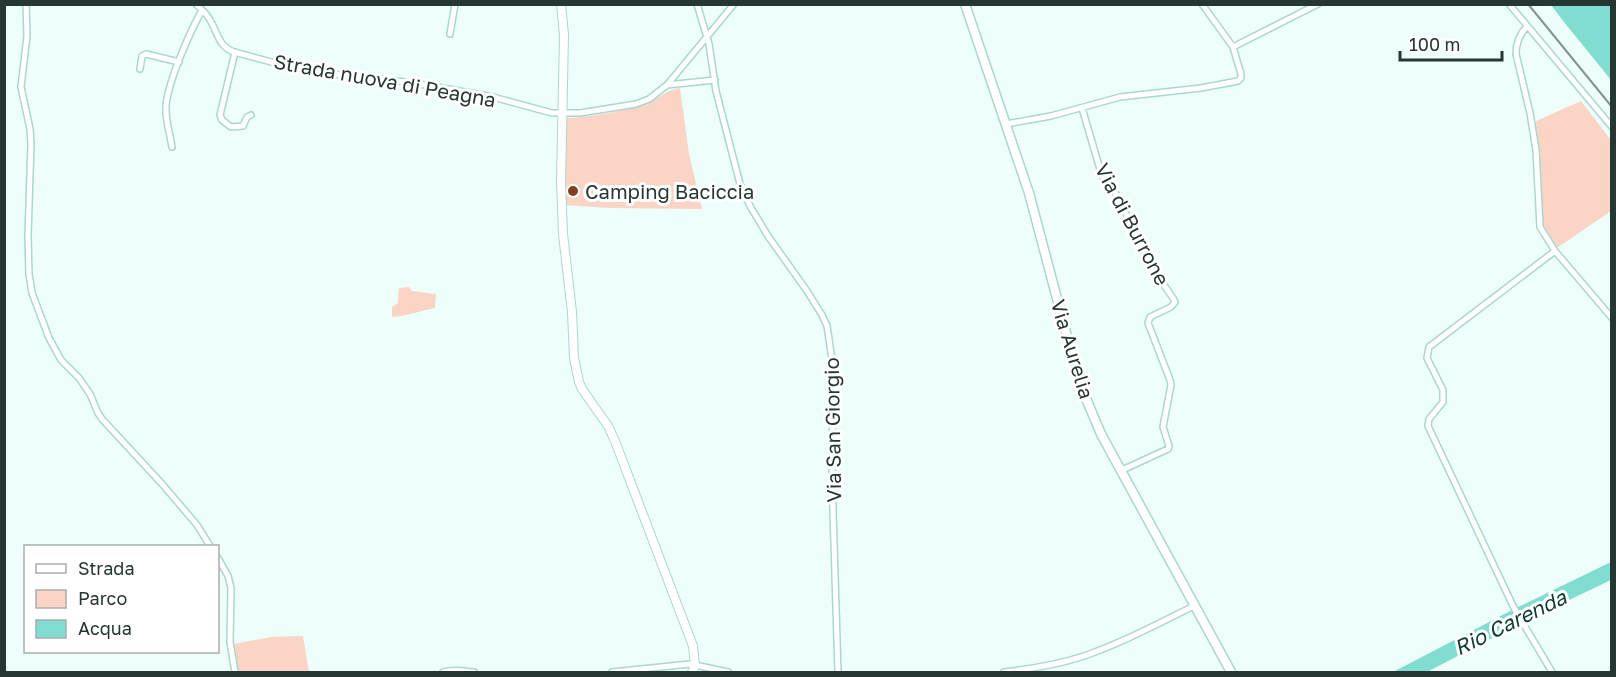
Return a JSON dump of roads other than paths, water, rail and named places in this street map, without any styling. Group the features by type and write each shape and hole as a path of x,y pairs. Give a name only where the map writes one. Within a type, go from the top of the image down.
{"main road":[{"path":"561,4 564,35 562,234 572,312 574,358 579,382 608,426 615,441 693,646 694,669"},
{"name":"Via Aurelia","path":"965,4 1029,194 1082,389 1120,471 1231,672"}],"street":[{"path":"26,4 27,36 21,87 31,143 28,236 32,293 56,353 80,378 98,413 163,484 197,525 209,545"},
{"path":"196,4 210,19 220,42 225,48 235,52 220,115 222,120 231,127 243,126 247,117 251,115"},
{"path":"450,34 455,4"},
{"name":"Via San Giorgio","path":"697,4 707,37 725,127 740,184 768,236 807,291 827,326 833,366 833,489 838,672"},
{"path":"667,85 734,4"},
{"path":"1006,124 1051,116 1120,97 1201,88 1238,81 1241,74 1233,47 1202,4"},
{"path":"1233,47 1318,4"},
{"path":"1509,4 1611,127"},
{"path":"172,147 166,106 169,91 202,10"},
{"path":"1527,26 1516,46 1516,54 1530,112 1536,150 1540,227 1555,251 1611,318"},
{"name":"Strada nuova di Peagna","path":"235,52 294,68 432,86 493,97 562,114 636,104 649,99 667,85"},
{"path":"140,69 144,54 179,62"},
{"path":"667,85 715,80"},
{"name":"Via di Burrone","path":"1082,108 1102,176 1119,198 1148,262 1173,298 1174,304 1150,317 1148,323 1170,380 1163,427 1169,446 1168,449 1120,471"},
{"path":"1552,672 1514,608 1428,426 1429,419 1443,402 1443,390 1428,362 1427,351 1432,344 1555,251"},
{"path":"219,560 228,576 231,588 230,642 234,672"},
{"path":"1004,672 1039,668 1080,658 1194,606"},
{"path":"612,672 690,664 694,669 728,672"},
{"path":"444,672 451,670 474,672"}],"water":[{"path":"1551,5 1611,5 1611,80 1564,22"},
{"name":"Rio Carenda","path":"1611,562 1611,580 1427,672 1393,672 1516,608"}],"railway":[{"path":"1528,4 1612,107"}],"place":[{"name":"Camping Baciccia","path":"573,191"}]}
